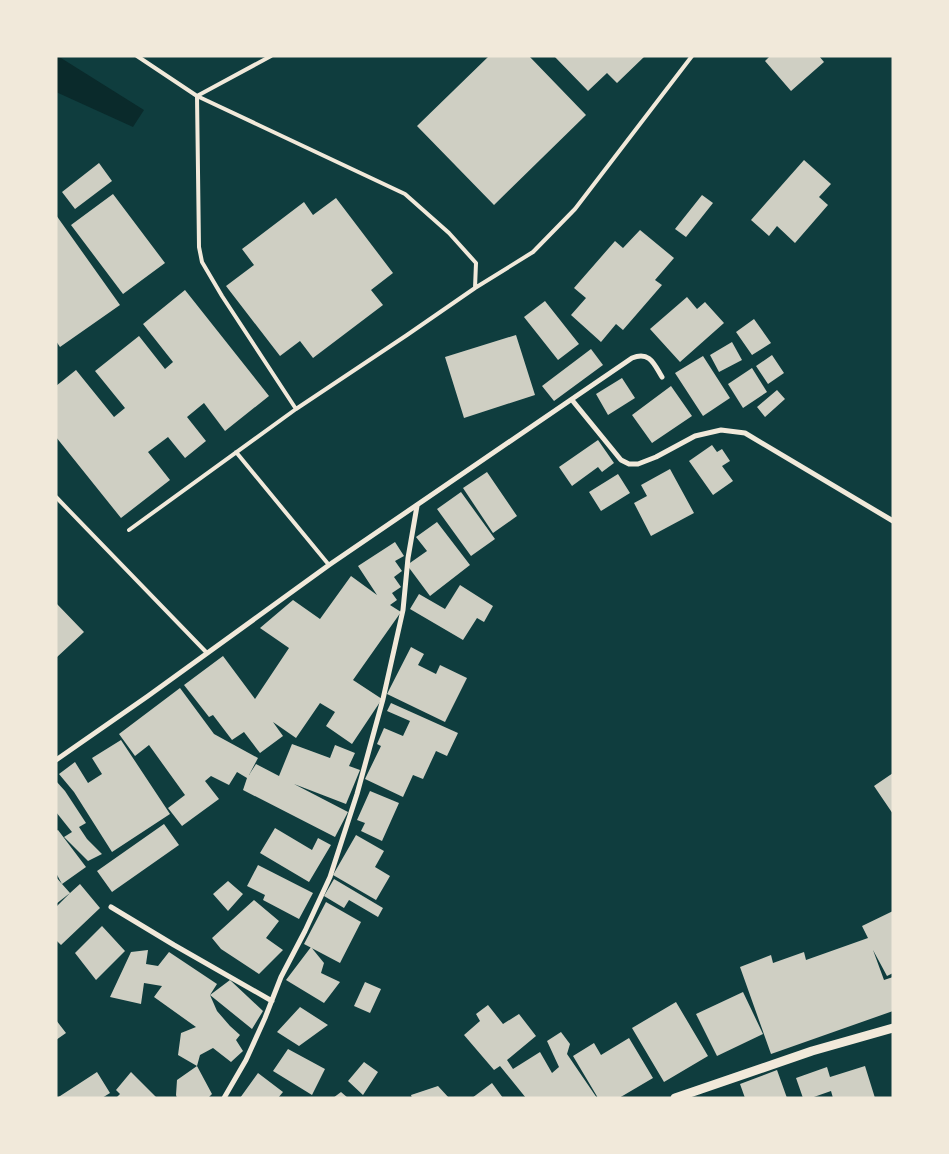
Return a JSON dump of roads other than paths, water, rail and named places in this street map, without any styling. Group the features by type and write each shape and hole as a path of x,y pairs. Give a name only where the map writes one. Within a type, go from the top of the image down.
{"street":[{"path":"56,760 329,565 625,362 640,355 648,357 662,377"},
{"path":"572,400 621,460 629,464 638,464 656,457 695,436 721,430 745,433 893,521"},
{"path":"224,1098 246,1060 281,977 330,877 358,794 383,699 403,610 408,558 417,506"},
{"path":"111,907 272,1001"},
{"path":"675,1098 812,1051 893,1028"}],"lane":[{"path":"137,56 197,96 405,194 449,233 476,263 476,288"},
{"path":"197,96 271,56"},
{"path":"130,530 296,409 532,252 575,209 692,56"},
{"path":"197,96 199,247 202,262 296,409"},
{"path":"236,452 329,565"},
{"path":"56,497 207,653"}],"water":[{"path":"56,56 144,110 133,127 56,92"}]}
